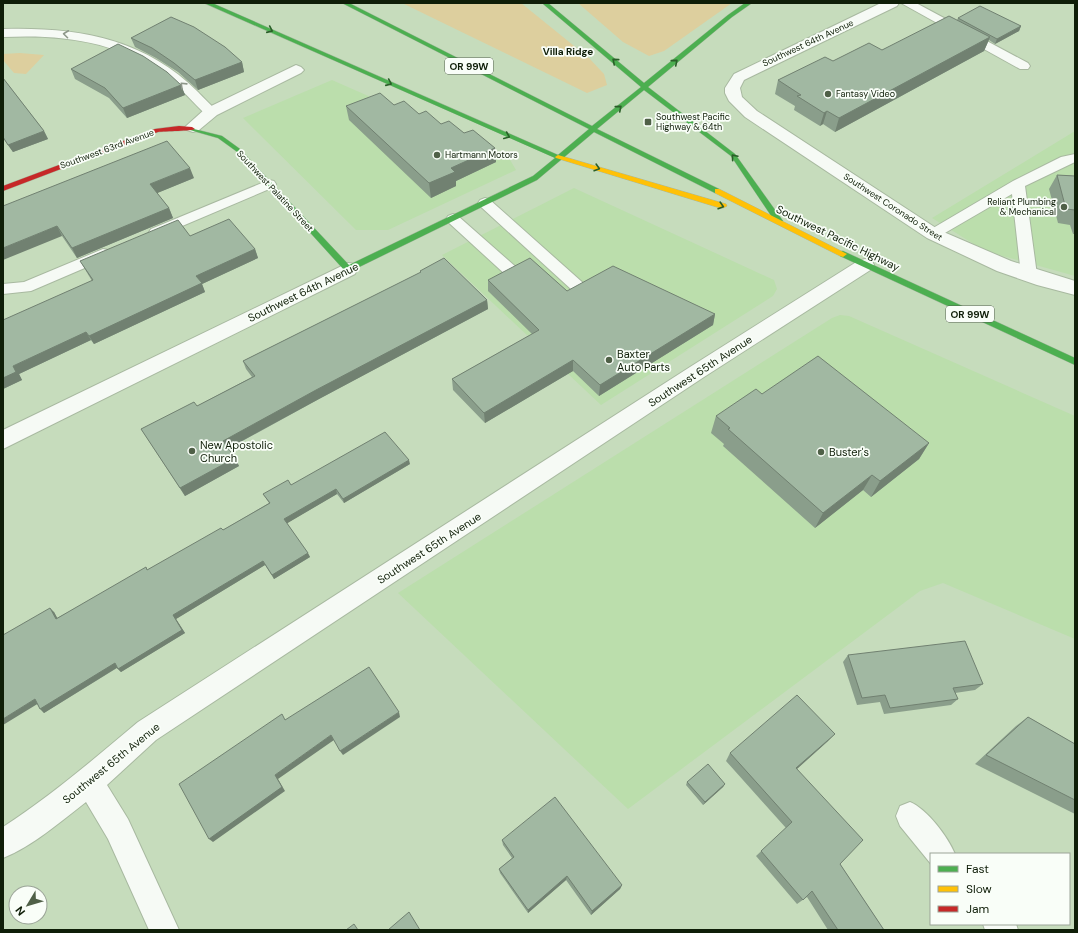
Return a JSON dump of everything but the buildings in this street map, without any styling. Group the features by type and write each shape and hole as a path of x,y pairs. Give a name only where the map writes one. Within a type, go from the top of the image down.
{"main road":[{"path":"207,3 559,157 780,223"},
{"name":"OR 99W","path":"345,3 593,129"},
{"path":"544,3 695,128 734,155 780,223"},
{"name":"Southwest 64th Avenue","path":"348,269 535,178 645,86 749,3"},
{"name":"Southwest Palatine Street","path":"193,127 213,133 230,144 348,269"},
{"name":"Southwest 63rd Avenue","path":"3,189 157,130 193,127"},
{"name":"Southwest Pacific Highway","path":"593,129 865,265 1075,362"}],"street":[{"name":"Southwest 64th Avenue","path":"731,91 733,83 739,77 892,3"},
{"path":"193,127 211,112 296,70"},
{"name":"Southwest Coronado Street","path":"731,91 734,98 751,114 933,234 975,254 1029,275 1075,288"},
{"name":"Southwest 65th Avenue","path":"3,844 44,818 89,782 147,731 865,265"},
{"name":"Southwest 64th Avenue","path":"3,440 348,269"},
{"path":"89,782 118,829 164,930"},
{"path":"910,816 940,853"}],"lane":[{"path":"907,3 1024,66"},
{"path":"3,33 49,32 78,36 110,43 144,58 171,74 211,112"},
{"path":"933,234 1018,184 1066,160 1075,158"},
{"path":"144,237 269,184"},
{"path":"1018,184 1029,275"},
{"path":"485,203 577,286"},
{"path":"453,219 512,272"},
{"path":"3,289 26,287 114,250"}],"shaded area":[{"path":"402,3 521,3 589,58 604,74 607,85 587,93"},
{"path":"578,3 732,3 664,51 649,56 623,42"},
{"path":"20,53 44,55 26,74 14,73 3,60 3,54"},
{"path":"332,80 509,158 516,170 388,230 356,230 243,118"},
{"path":"1075,131 1075,276 985,251 932,218"},
{"path":"574,188 774,280 777,289 773,296 601,405 442,255"},
{"path":"840,315 849,316 1075,416 1075,639 943,583 920,591 628,809 398,593 832,318"}],"traffic: fast":[{"path":"207,3 558,157"},
{"path":"345,3 593,129"},
{"path":"545,3 664,103 733,155 779,221"},
{"path":"717,191 593,129 730,16 749,3"},
{"path":"192,129 220,137 238,150 348,269 535,178 593,129"},
{"path":"843,254 1075,362"}],"traffic: slow":[{"path":"558,157 723,206"},
{"path":"717,191 843,254"}],"traffic: jam":[{"path":"3,189 157,130 179,128 192,129"}],"place":[{"name":"Fantasy Video","path":"828,94"},
{"name":"Southwest Pacific Highway & 64th","path":"648,122"},
{"name":"Hartmann Motors","path":"437,155"},
{"name":"Reliant Plumbing & Mechanical","path":"1064,207"},
{"name":"Baxter Auto Parts","path":"609,360"},
{"name":"New Apostolic Church","path":"192,451"},
{"name":"Buster's","path":"821,452"}],"district":[{"name":"Villa Ridge","path":"568,51"}]}
